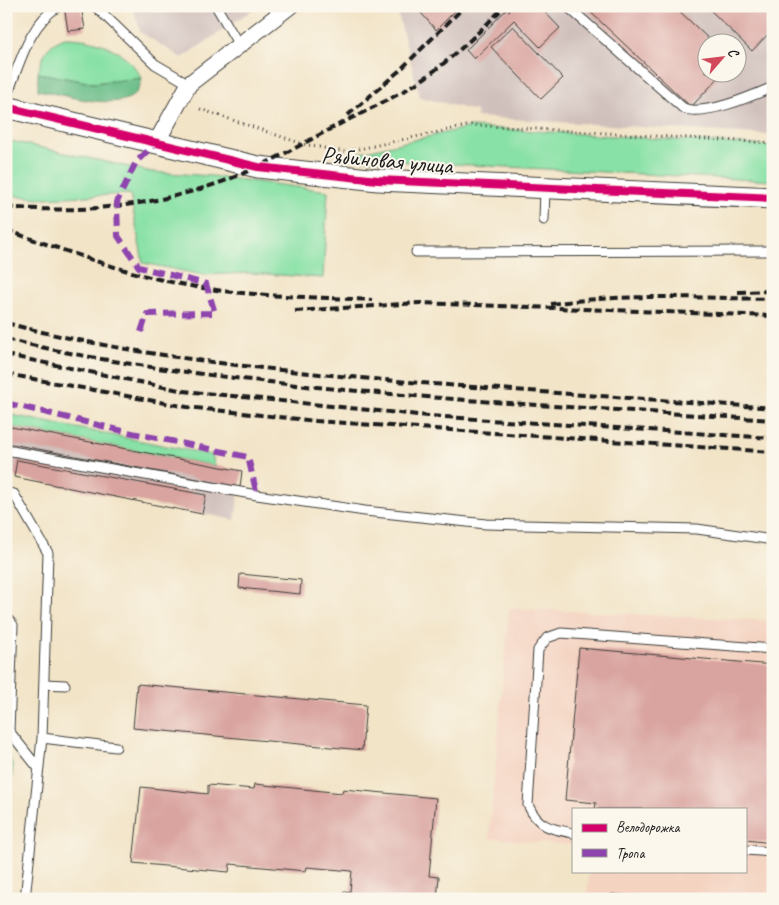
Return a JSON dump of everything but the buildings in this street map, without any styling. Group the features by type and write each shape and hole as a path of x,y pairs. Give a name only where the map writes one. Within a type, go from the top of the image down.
{"street":[{"path":"156,143 189,84 287,8"},
{"name":"Рябиновая улица","path":"6,107 258,167 378,180 773,198"}],"lane":[{"path":"6,98 35,29 49,13 60,6"},
{"path":"95,6 155,64 189,84"},
{"path":"216,6 238,45"},
{"path":"567,6 683,108 691,112 707,110 773,87"},
{"path":"544,220 545,189"},
{"path":"416,252 773,251"},
{"path":"6,450 257,495 365,511 486,524 697,529 773,540"},
{"path":"6,492 14,494 48,553 42,738 25,899"},
{"path":"6,617 13,625 8,706 9,731 39,769"},
{"path":"572,833 548,829 536,819 528,806 538,650 547,638 561,633 773,649"},
{"path":"44,684 65,685"},
{"path":"42,738 116,747"},
{"path":"746,850 773,852"}],"path":[{"path":"200,109 303,144 345,152 471,125 773,142"}],"shaded area":[{"path":"133,6 258,6 182,58 140,32"},
{"path":"396,6 773,6 773,135 477,117 476,111 420,97"},
{"path":"6,426 242,471 235,520 6,475"},
{"path":"509,608 773,621 773,899 587,899 589,872 746,872 746,808 572,808 572,845 489,838"}],"green space":[{"path":"65,38 88,40 109,47 127,60 142,78 93,83 38,73 49,47"},
{"path":"38,73 93,83 142,78 137,92 129,98 104,102 38,90"},
{"path":"470,127 773,146 773,181 356,159 358,153"},
{"path":"6,140 152,172 212,176 328,191 323,278 250,273 203,275 143,263 130,194 41,198 6,195"},
{"path":"6,414 212,455 215,466 6,426"},
{"path":"6,749 13,766 6,829"}],"railway":[{"path":"348,115 399,71 465,6"},
{"path":"6,207 64,209 121,206 205,188 232,178 284,154 415,84 457,52 505,6"},
{"path":"6,230 106,264 183,285 250,294 372,300"},
{"path":"738,292 773,291"},
{"path":"551,304 634,297 773,299"},
{"path":"295,311 420,303 773,316"},
{"path":"6,323 50,334 139,351 273,369 362,378 773,408"},
{"path":"6,339 73,354 141,366 278,383 463,400 773,420"},
{"path":"6,355 184,391 428,416 773,438"},
{"path":"6,374 187,407 316,421 773,452"}],"marked path":[{"path":"141,332 147,314 215,313 206,284 139,267 118,236 117,202 136,162 156,143"},
{"path":"6,403 123,431 248,457 257,495"}],"cycle path":[{"path":"6,107 258,167 378,180 773,198"}]}
